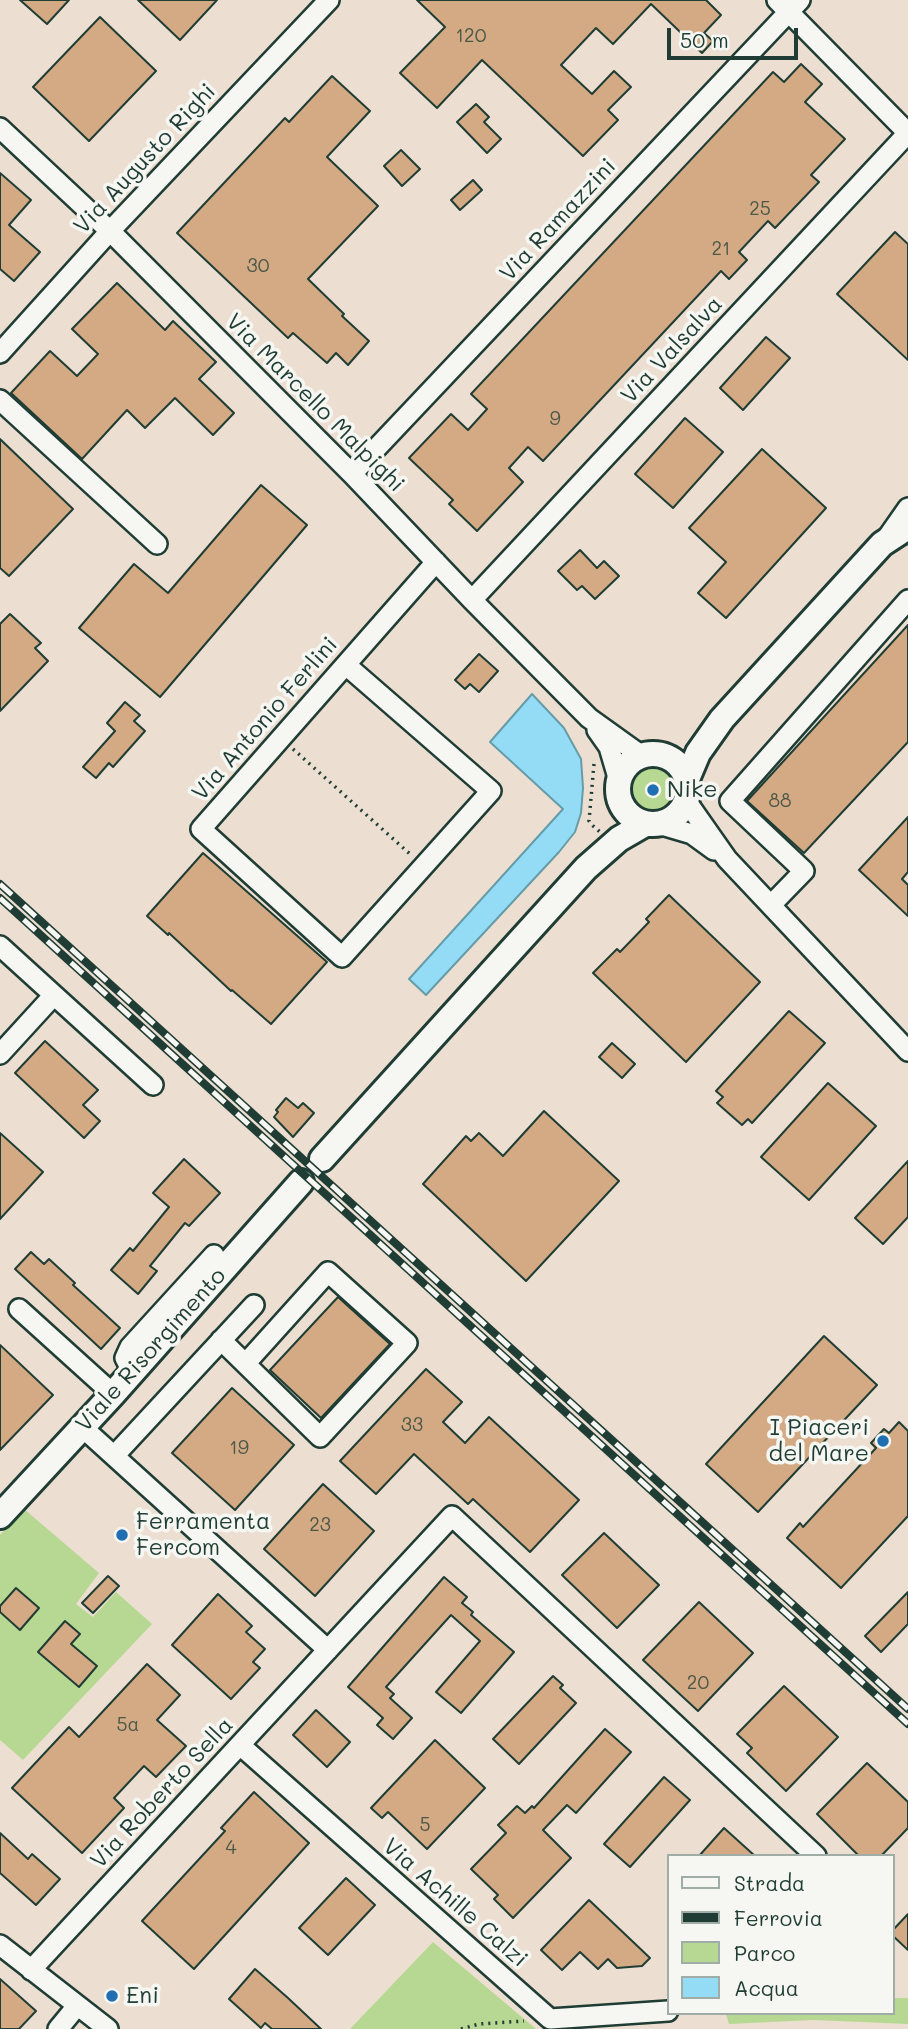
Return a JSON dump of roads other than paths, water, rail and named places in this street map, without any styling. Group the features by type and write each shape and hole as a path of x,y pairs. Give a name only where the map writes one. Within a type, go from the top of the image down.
{"main road":[{"path":"322,1159 586,868 619,839 652,824 676,817 698,753 722,719 882,544 908,527"},
{"path":"586,868 610,832 624,770 631,762 689,742 722,719"},
{"path":"650,755 676,762 687,790"},
{"path":"620,792 626,812 635,820 652,824"},
{"name":"Viale Risorgimento","path":"0,1516 113,1394 301,1182"}],"street":[{"name":"Via Augusto Righi","path":"0,353 110,231 329,0"},
{"path":"789,4 908,133"},
{"name":"Via Ramazzini","path":"352,474 789,4"},
{"name":"Via Marcello Malpighi","path":"0,128 110,231 352,474 589,718 609,747 620,792"},
{"name":"Via Valsalva","path":"472,600 908,133"},
{"path":"0,400 157,544"},
{"path":"882,544 908,508"},
{"name":"Via Antonio Ferlini","path":"345,665 491,791 342,957 201,829 345,665 436,562"},
{"path":"771,905 804,871 730,801 908,600"},
{"name":"Via Marcello Malpighi","path":"589,718 650,755"},
{"path":"687,790 727,859"},
{"path":"652,824 692,834 727,859 908,1051"},
{"path":"0,946 153,1085"},
{"path":"0,1054 54,995"},
{"path":"132,1371 125,1358 130,1347 214,1255"},
{"path":"222,1340 320,1437 407,1343 328,1272 246,1363"},
{"path":"114,1456 254,1305"},
{"path":"19,1310 113,1394"},
{"path":"82,1427 328,1650"},
{"name":"Via Roberto Sella","path":"31,1970 452,1516 814,1854"},
{"name":"Via Achille Calzi","path":"240,1745 550,2019 666,2011"},
{"path":"0,1945 108,2029"},
{"path":"58,2029 78,2006"}],"water":[{"path":"532,694 564,728 581,759 581,813 575,832 426,995 409,979 563,809 490,742"}],"railway":[{"path":"0,884 908,1709"},
{"path":"0,898 908,1724"}],"place":[{"name":"Nike","path":"653,790"},
{"name":"I Piaceri del Mare","path":"883,1441"},
{"name":"Ferramenta Fercom","path":"122,1535"},
{"name":"Eni","path":"112,1996"}]}
